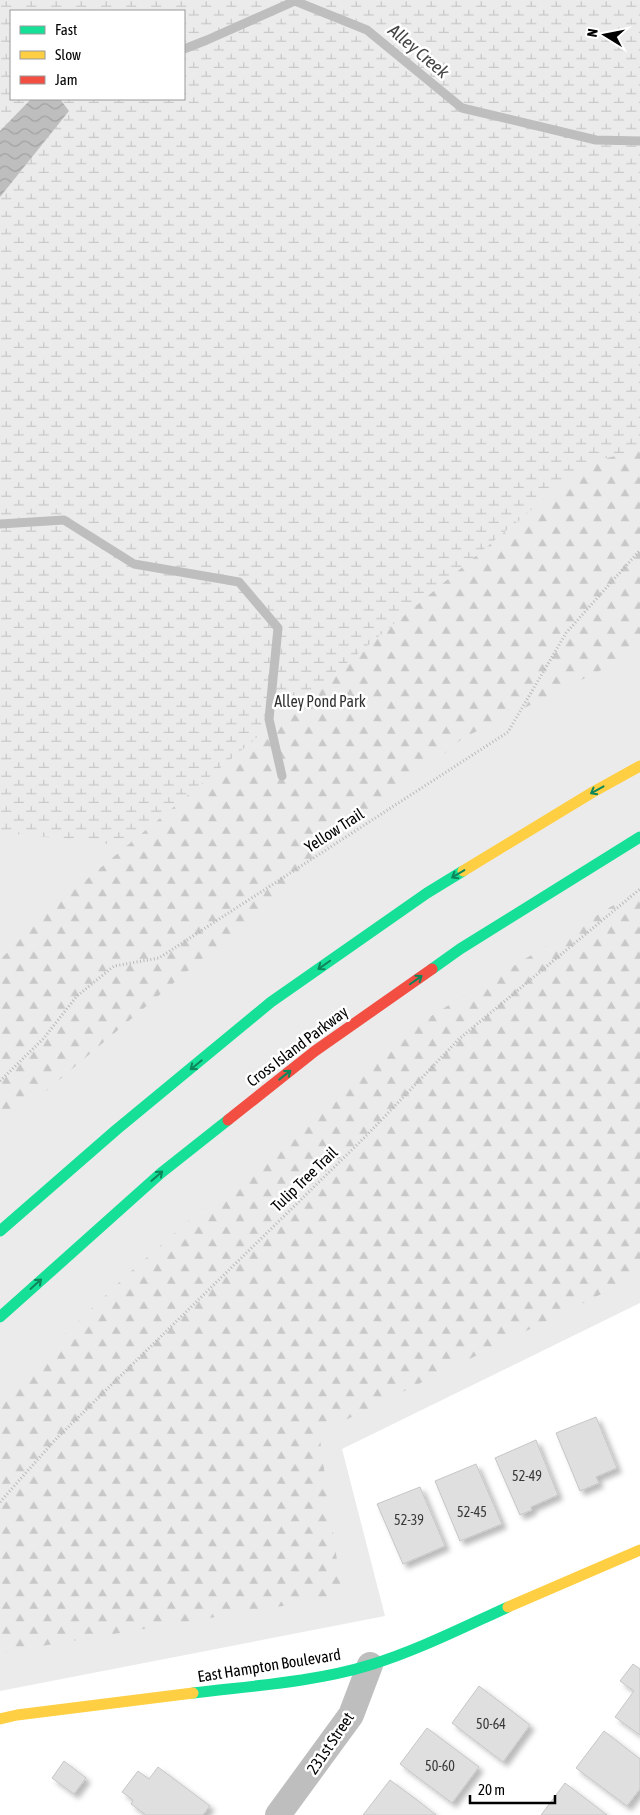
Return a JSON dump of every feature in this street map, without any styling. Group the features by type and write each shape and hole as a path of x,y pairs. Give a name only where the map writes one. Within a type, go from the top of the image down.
{"main road":[{"path":"0,1230 116,1130 271,1002 427,893 593,792 640,766"},
{"name":"Cross Island Parkway","path":"0,1317 161,1173 315,1051 460,949 640,837"},
{"name":"East Hampton Boulevard","path":"0,1719 306,1679 370,1665 436,1640 640,1550"}],"street":[{"name":"231st Street","path":"278,1815 351,1715 370,1665"}],"path":[{"name":"Yellow Trail","path":"0,1081 44,1038 77,996 114,966 159,958 508,732 566,633 640,550"},
{"name":"Tulip Tree Trail","path":"0,1502 55,1440 366,1137 459,1039 640,889"}],"green space":[{"name":"Alley Pond Park","path":"0,0 640,0 640,1303 342,1449 385,1616 0,1691"},
{"path":"0,0 640,0 640,450 589,462 126,846 0,832 0,197 69,111 61,100 185,100 185,10 10,10 10,100 30,100 0,131"},
{"path":"640,450 640,651 463,738 0,1130 0,960 40,918 589,462"},
{"path":"640,889 640,1275 319,1433 342,1596 0,1653 0,1395 128,1274 403,1033"}],"water":[{"path":"30,100 61,100 69,111 0,197 0,131"}],"building":[{"path":"596,1417 617,1468 596,1477 599,1483 580,1491 556,1433"},
{"path":"536,1440 558,1495 531,1507 532,1510 520,1515 495,1458"},
{"path":"476,1464 502,1524 460,1541 435,1481"},
{"path":"420,1487 445,1546 403,1564 377,1504"},
{"path":"633,1664 640,1669 640,1735 615,1717 634,1691 620,1681"},
{"path":"479,1686 530,1725 503,1762 452,1723"},
{"path":"427,1728 479,1767 452,1803 400,1764"},
{"path":"604,1731 640,1759 640,1789 627,1806 576,1768"},
{"path":"64,1761 86,1778 74,1794 52,1778"},
{"path":"158,1767 210,1806 203,1815 146,1815 131,1804 133,1800 122,1792 138,1771 149,1779"},
{"path":"390,1780 417,1800 436,1815 363,1815"},
{"path":"565,1783 607,1815 541,1815"}],"waterway":[{"name":"Alley Creek","path":"185,49 295,1 367,30 462,108 596,140 640,141"},
{"path":"0,524 64,520 134,564 239,582 278,628 269,719 282,776"}],"traffic: fast":[{"path":"432,969 460,949 640,837"},
{"path":"0,1231 116,1130 271,1002 427,893 463,871"},
{"path":"0,1317 161,1173 228,1120"},
{"path":"193,1693 282,1683 349,1671 405,1653 508,1607"}],"traffic: slow":[{"path":"463,871 593,792 640,766"},
{"path":"508,1607 640,1550"},
{"path":"0,1719 17,1715 193,1693"}],"traffic: jam":[{"path":"228,1120 315,1051 432,969"}]}
